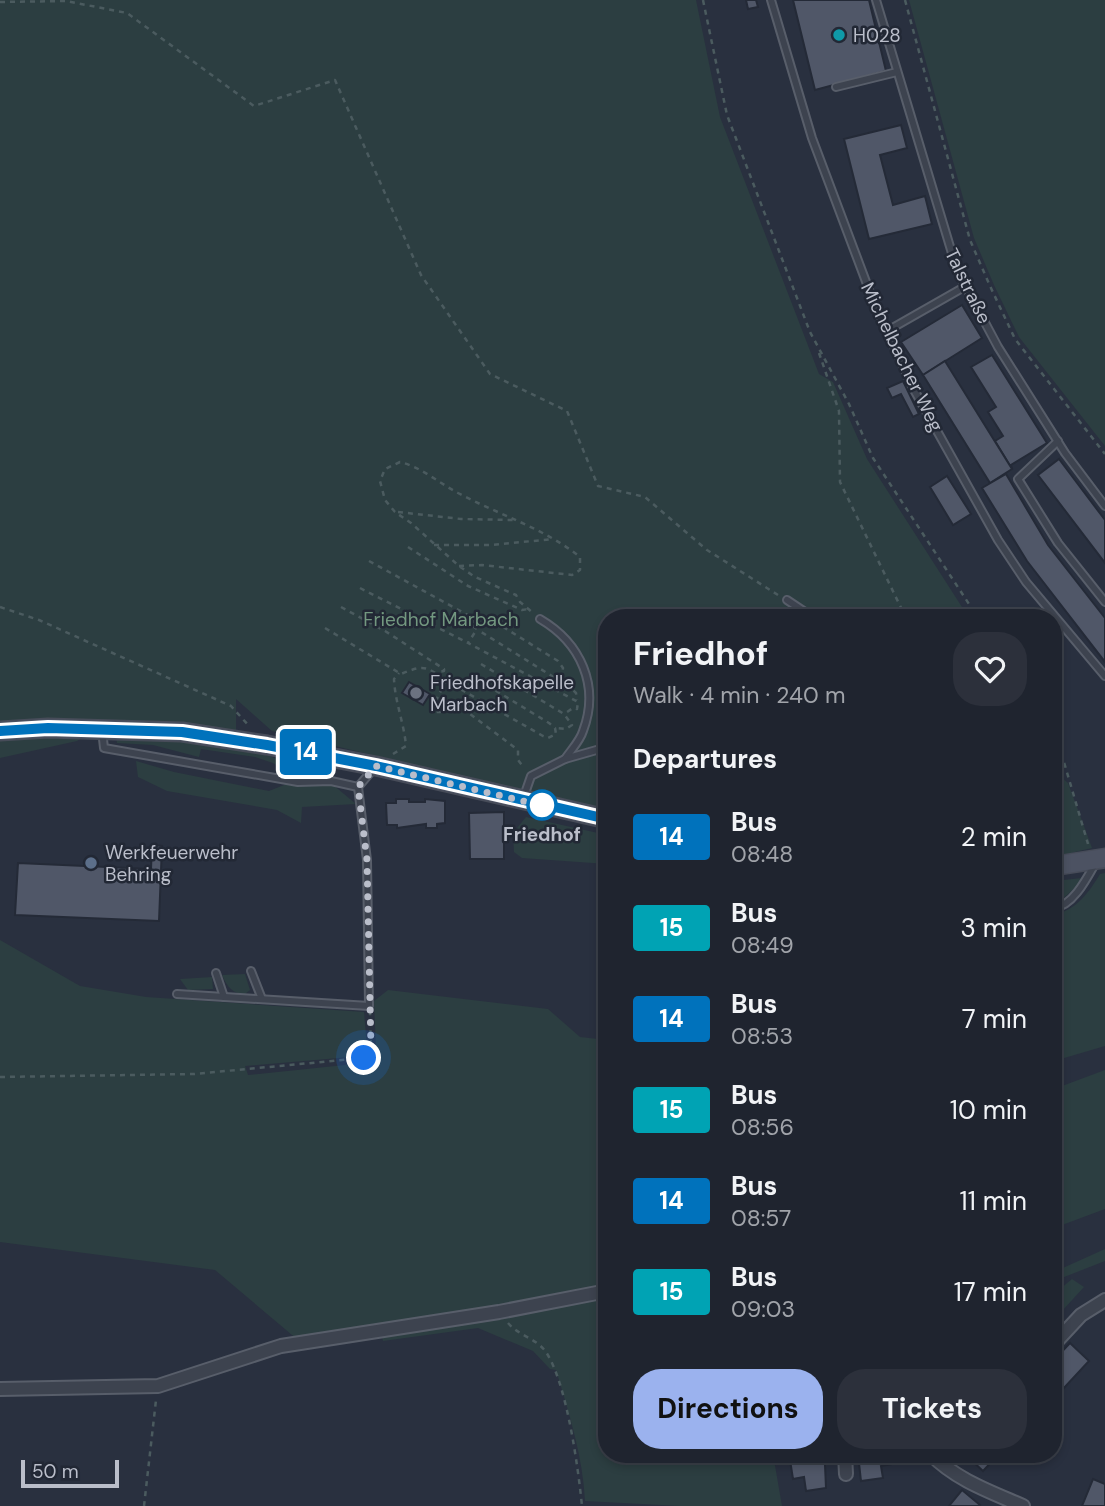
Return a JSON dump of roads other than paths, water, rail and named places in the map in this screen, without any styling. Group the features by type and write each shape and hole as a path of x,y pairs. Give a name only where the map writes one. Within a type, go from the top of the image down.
{"main road":[{"path":"0,731 102,728 182,732 376,766 598,817"},
{"path":"1062,865 1098,860"}],"street":[{"path":"0,1389 158,1386 281,1346 499,1312 598,1293"},
{"path":"1062,1335 1081,1315 1105,1300"},
{"path":"845,1463 846,1474"},
{"path":"948,1463 971,1483 1023,1506"}],"lane":[{"name":"Michelbacher Weg","path":"771,0 812,138 874,303 913,388 998,540 1026,582 1049,609"},
{"name":"Talstraße","path":"876,0 957,270 998,347 1058,442 1105,506"},
{"path":"836,87 897,72"},
{"path":"887,331 966,286"},
{"path":"1058,442 1018,479 1058,543 1105,602"},
{"path":"787,600 800,609"},
{"path":"540,619 574,650 587,672 590,692 587,715 582,734 565,759"},
{"name":"Michelbacher Weg","path":"1062,625 1105,676"},
{"path":"102,728 104,748 298,782 331,781 358,787"},
{"path":"522,801 531,776 565,759 598,750"},
{"path":"177,994 369,1006 367,860 358,787 376,766"},
{"path":"1062,905 1082,887 1098,860"},
{"path":"251,971 262,999"},
{"path":"216,973 224,997"}],"place":[{"name":"H028","path":"839,35"},
{"name":"Friedhofskapelle Marbach","path":"416,693"},
{"name":"Friedhof","path":"542,805"},
{"name":"Werkfeuerwehr Behring","path":"91,863"}],"park label":[{"name":"Friedhof Marbach","path":"441,619"}]}
